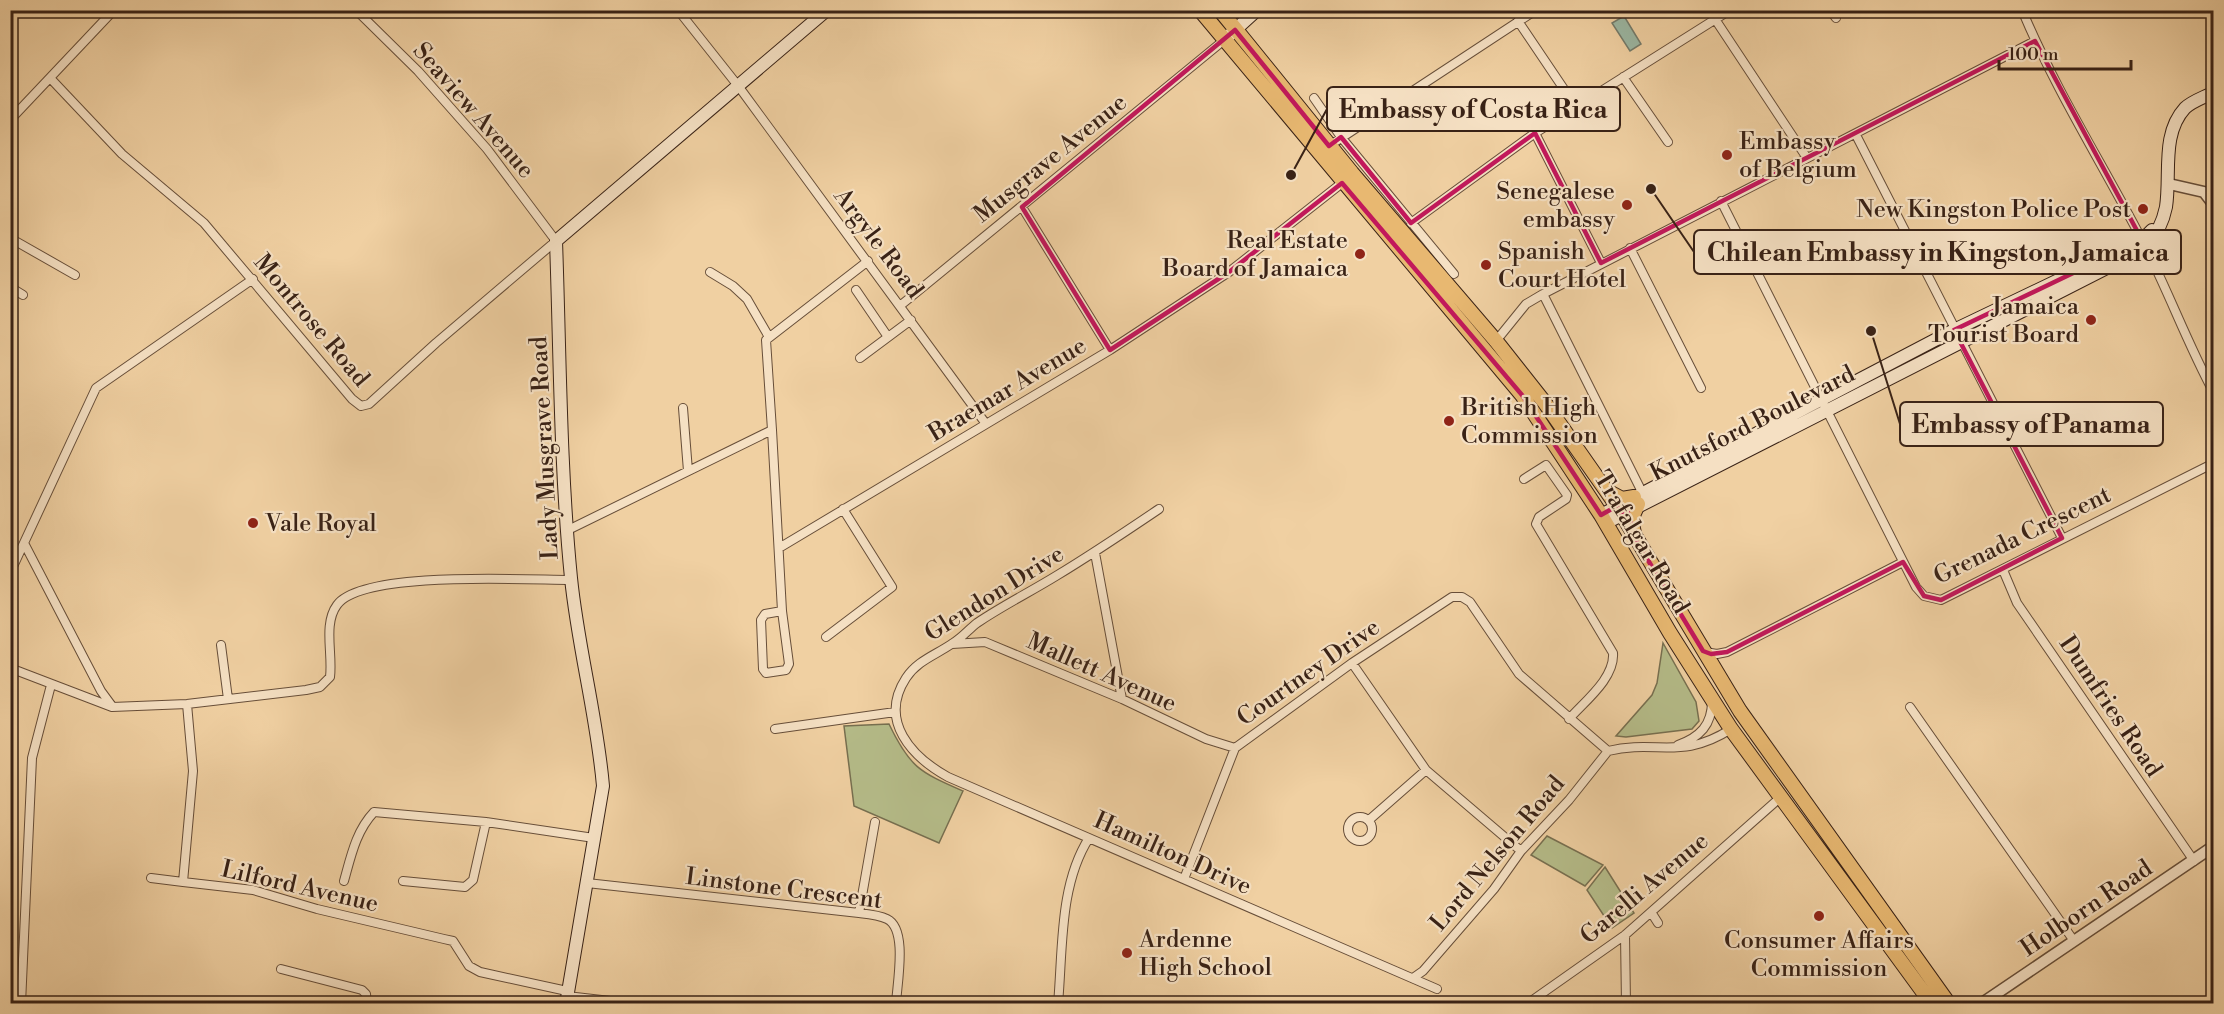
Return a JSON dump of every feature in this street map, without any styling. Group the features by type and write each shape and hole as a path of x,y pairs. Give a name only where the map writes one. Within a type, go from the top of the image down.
{"main road":[{"path":"556,241 827,10"},
{"name":"Trafalgar Road","path":"1200,10 1342,183 1522,394 1603,519 1731,729 1782,796 1842,889 1935,1001"},
{"path":"1220,10 1329,146"},
{"path":"1224,40 1257,10"},
{"path":"2144,244 2162,220 2169,184 2170,140 2176,119 2187,105 2214,92"},
{"name":"Trafalgar Road","path":"1329,146 1476,317 1545,403 1619,510 1740,711 1935,1001"},
{"name":"Lady Musgrave Road","path":"556,241 566,531 577,634 600,753 603,786 567,997"},
{"name":"Knutsford Boulevard","path":"1603,519 1638,498 1957,335 2144,244"},
{"path":"1605,489 1622,499 1638,498 1631,520 1637,542"},
{"path":"1731,729 1740,711"}],"street":[{"path":"10,120 114,10"},
{"name":"Seaview Avenue","path":"356,10 418,71 487,149 556,241"},
{"name":"Argyle Road","path":"678,10 739,87 986,424"},
{"path":"1329,146 1536,10"},
{"path":"1709,10 1807,158"},
{"path":"1411,224 1535,133 1730,10"},
{"path":"2022,10 2061,96 2144,244 2183,333 2214,393"},
{"path":"1518,21 1576,107"},
{"name":"Musgrave Avenue","path":"901,305 1224,40"},
{"path":"1496,341 1526,304 1630,248 1856,135 2035,41"},
{"path":"1623,77 1668,142"},
{"name":"Montrose Road","path":"51,79 122,154 204,223 352,399 361,406 369,404 436,343 556,241"},
{"path":"1314,98 1341,137 1454,274"},
{"path":"1535,133 1601,263"},
{"path":"1856,135 2062,538"},
{"name":"Braemar Avenue","path":"779,548 1110,350 1229,272 1342,183"},
{"path":"2169,184 2204,192 2214,205"},
{"name":"Grenada Crescent","path":"1721,201 1822,406 1916,588 1924,596 1933,600 1941,600 2214,463"},
{"path":"1022,207 1110,350"},
{"path":"10,238 75,275"},
{"path":"1630,248 1701,388"},
{"path":"782,611 765,614 761,620 763,669 766,673 789,669 782,611 765,348 769,337 868,261"},
{"path":"710,272 733,286 747,299 769,337"},
{"path":"10,573 96,388 253,279"},
{"path":"10,286 23,295"},
{"path":"856,290 888,337"},
{"path":"1544,294 1638,498"},
{"path":"860,358 911,320"},
{"path":"683,408 688,471"},
{"path":"566,531 772,430"},
{"path":"1524,479 1546,465 1567,495 1566,499 1539,517 1536,524 1613,653 1614,664 1607,676 1569,719 1608,751 1621,747 1669,749 1694,747 1715,740 1731,729"},
{"path":"826,637 892,587 843,509"},
{"name":"Glendon Drive","path":"895,712 906,679 919,663 952,644 978,623 1095,553 1159,509"},
{"path":"24,543 101,691 112,707"},
{"path":"1095,553 1122,699"},
{"path":"1703,651 1717,654 1727,652 1903,562"},
{"name":"Dumfries Road","path":"2003,570 2017,603 2194,861"},
{"path":"10,668 112,707 187,704 320,687 330,677 330,620 337,605 345,596 361,589 403,581 571,580"},
{"name":"Courtney Drive","path":"1184,879 1235,748 1352,663 1452,597 1462,597 1476,609 1519,674 1569,719"},
{"name":"Mallett Avenue","path":"952,644 985,642 1122,699 1206,739 1235,748"},
{"path":"221,645 228,699"},
{"path":"1352,663 1426,770 1521,851"},
{"path":"21,1004 32,758 51,685"},
{"path":"1669,749 1699,735 1712,714 1712,701"},
{"name":"Lilford Avenue","path":"187,704 193,771 183,882 253,890 317,909 453,941 469,966 480,972 567,997 636,1004"},
{"path":"1910,707 2073,940"},
{"path":"775,729 895,712"},
{"name":"Hamilton Drive","path":"895,712 903,738 925,764 948,777 1437,989"},
{"name":"Lord Nelson Road","path":"1413,978 1423,971 1494,889 1521,851 1569,800 1608,751"},
{"path":"1369,820 1426,770"},
{"name":"Garelli Avenue","path":"1527,1004 1625,935 1782,796"},
{"path":"344,881 361,829 374,812 486,822 594,838"},
{"path":"403,881 465,887 473,880 486,822"},
{"path":"859,913 875,822"},
{"path":"1058,1004 1070,880 1080,852 1089,838"},
{"name":"Holborn Road","path":"1981,1004 2214,846"},
{"path":"151,878 183,882"},
{"name":"Linstone Crescent","path":"587,883 859,913 888,919 898,930 896,1004"},
{"path":"1651,912 1658,923"},
{"path":"1625,935 1626,1004"},
{"path":"281,969 362,990 366,994 367,1004"}],"highlighted area":[{"path":"1235,30 1329,146 1341,137 1411,223 1535,133 1601,263 2035,41 2142,240 1954,330 2062,538 1941,600 1924,596 1903,562 1727,652 1711,654 1703,651 1637,542 1627,510 1621,514 1617,506 1601,515 1522,395 1342,183 1229,272 1110,350 1022,207"}],"green space":[{"path":"1663,643 1696,702 1699,721 1692,729 1626,737 1616,736 1652,695 1657,683"},
{"path":"889,724 910,760 936,779 963,791 939,843 854,806 844,726"},
{"path":"1547,836 1603,865 1585,886 1531,855"},
{"path":"1605,867 1634,913 1612,928 1587,890"}],"shaded area":[{"path":"1624,16 1641,44 1630,51 1612,23"}],"place":[{"name":"Embassy of Belgium","path":"1727,155"},
{"name":"Embassy of Costa Rica","path":"1291,175"},
{"name":"Chilean Embassy in Kingston, Jamaica","path":"1651,189"},
{"name":"Senegalese embassy","path":"1627,205"},
{"name":"New Kingston Police Post","path":"2143,209"},
{"name":"Real Estate Board of Jamaica","path":"1360,254"},
{"name":"Spanish Court Hotel","path":"1486,265"},
{"name":"Jamaica Tourist Board","path":"2091,320"},
{"name":"Embassy of Panama","path":"1871,331"},
{"name":"British High Commission","path":"1449,421"},
{"name":"Vale Royal","path":"253,523"},
{"name":"Consumer Affairs Commission","path":"1819,916"},
{"name":"Ardenne High School","path":"1127,953"}]}
